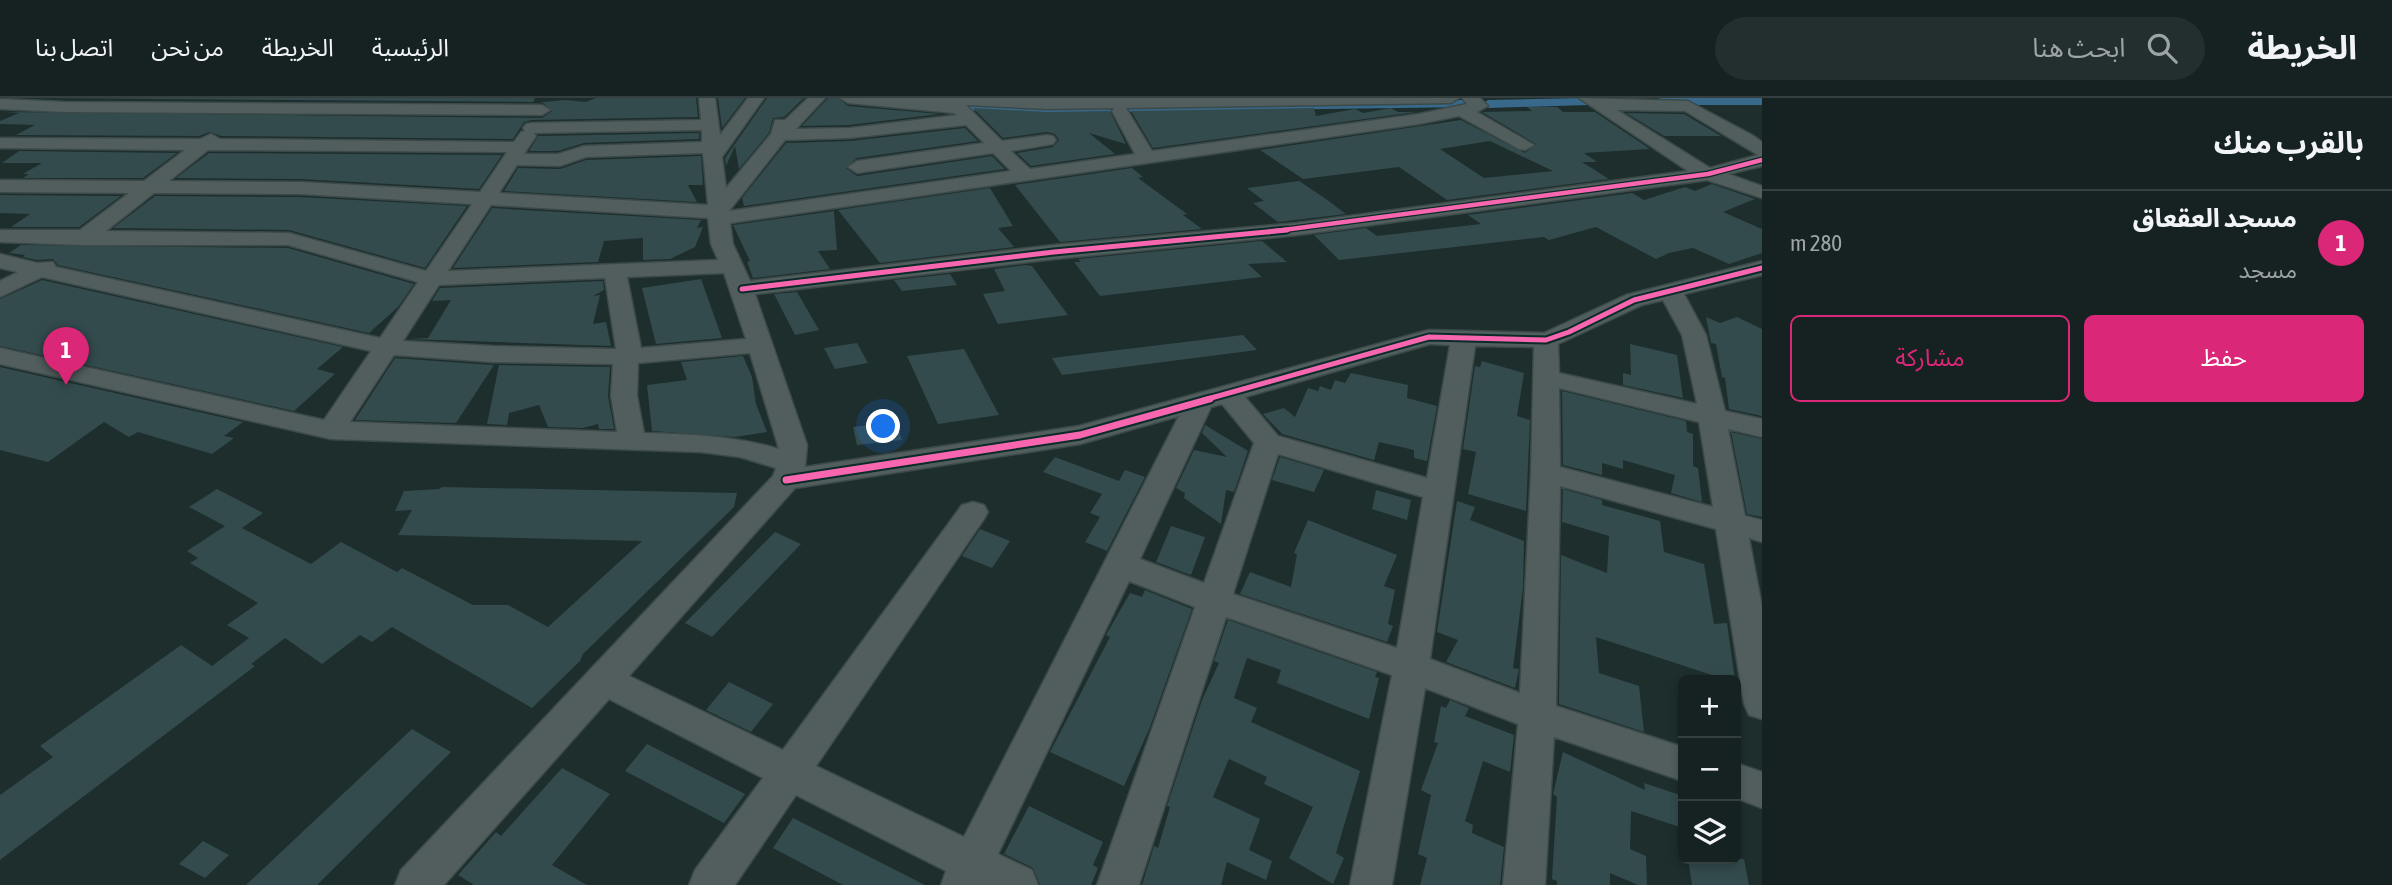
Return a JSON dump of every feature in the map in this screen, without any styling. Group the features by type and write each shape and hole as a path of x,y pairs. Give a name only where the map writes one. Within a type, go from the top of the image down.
{"street":[{"path":"0,143 82,98"},
{"path":"0,143 206,144 514,153 560,160 584,152 710,132 756,98"},
{"path":"780,135 782,121 793,98"},
{"path":"717,216 780,135 817,98"},
{"path":"848,98 965,113 1055,113 1118,104 1229,118 1360,108"},
{"path":"917,98 1118,104 1195,100 1462,101 1525,145"},
{"path":"0,186 300,188 717,216 1147,159 1254,142 1483,98"},
{"path":"1592,101 1688,106 1762,151"},
{"path":"1592,101 1654,143 1708,174 1762,192"},
{"path":"0,290 41,270 258,103"},
{"path":"0,104 65,107 258,103 541,112 710,132"},
{"path":"1118,104 1147,159"},
{"path":"331,430 541,112"},
{"path":"780,135 850,133 965,113"},
{"path":"965,113 1026,176"},
{"path":"1229,118 1254,142"},
{"path":"416,885 604,680 789,472 793,445 736,277 722,244 710,132"},
{"path":"857,167 1047,141"},
{"path":"0,236 289,239 431,279 615,272 736,277 1054,253 1297,229 1708,174 1762,160"},
{"path":"0,261 385,347 492,354 628,357 758,345"},
{"path":"0,356 263,417 331,430 722,445 789,472 1080,435 1429,337 1546,340 1569,332 1634,300 1762,268"},
{"path":"615,272 628,357 624,380 626,409 632,420 629,441"},
{"path":"1670,290 1694,335 1704,370 1762,704"},
{"path":"1618,308 1686,322"},
{"path":"1371,885 1411,667 1464,337"},
{"path":"1524,885 1537,715 1546,473 1546,340"},
{"path":"1548,378 1762,428"},
{"path":"1213,398 1268,442 1439,491"},
{"path":"967,874 1121,565 1213,398"},
{"path":"1118,885 1268,442"},
{"path":"1546,473 1762,531"},
{"path":"710,885 973,512"},
{"path":"1121,565 1216,601 1411,667 1537,715 1678,762"},
{"path":"604,680 791,771 967,874 1017,885"},
{"path":"1741,783 1762,790"}],"building":[{"path":"35,98 535,98 533,102"},
{"path":"596,98 696,98 698,117 532,120 524,122 513,139 221,136 210,132 199,136 16,135 35,125 0,124 0,121 19,113 6,112 542,118 552,111 542,102 586,102"},
{"path":"718,98 745,98 722,128"},
{"path":"767,98 804,98 784,117 773,118 769,133 739,169 735,146 726,166 725,158"},
{"path":"828,98 838,98 848,106 940,114 850,125 802,126"},
{"path":"1527,107 1557,107 1563,112 1595,112 1650,149 1584,153 1597,162 1582,162 1609,179 1447,200 1399,167 1303,179 1260,150 1461,120 1525,153 1536,144 1482,112 1532,111","holes":["1490,141 1553,171 1484,178 1440,149"]},
{"path":"973,108 1047,112 1110,111 1126,144 1089,133 1115,154 1031,166 1017,153 1053,147 1059,140 1055,134 1047,132 1003,138"},
{"path":"1314,108 1316,116 1355,109 1363,113 1391,108 1398,112 1416,112 1153,148 1131,111"},
{"path":"1626,113 1684,114 1721,136 1664,136"},
{"path":"965,128 978,141 857,158 846,168 857,176 992,156 1005,169 744,206 742,198 786,143 850,141"},
{"path":"699,133 699,139 584,143 558,151 529,151 538,136"},
{"path":"19,151 177,153 143,178 23,178 29,174 23,174 42,163 2,163"},
{"path":"209,153 502,155 479,189 300,179 176,178"},
{"path":"701,156 703,185 688,185 697,202 504,191 518,168 560,169 586,160"},
{"path":"1132,168 1143,177 1138,178 1187,214 1183,215 1202,229 1060,242 1015,185"},
{"path":"1299,181 1346,214 1278,222 1253,203 1264,201 1247,188"},
{"path":"1712,184 1755,199 1723,212 1762,229 1762,253 1729,264 1693,248 1656,259 1596,227 1549,240 1544,237 1339,260 1314,235 1366,228 1377,236 1481,224 1468,215 1632,193 1644,200 1685,187 1695,191"},
{"path":"990,188 1013,226 998,228 1014,247 880,263 838,210"},
{"path":"0,195 121,196 79,227 11,227 30,214 0,213"},
{"path":"155,196 300,197 467,206 425,268 289,230 113,228"},
{"path":"492,208 701,220 697,228 703,227 695,247 670,259 643,260 643,238 604,241 598,262 453,268"},
{"path":"834,211 837,250 818,251 830,269 753,278 747,262 750,261 733,225"},
{"path":"1262,241 1287,262 1248,264 1262,277 1100,296 1074,262 1081,262 1078,259"},
{"path":"21,245 288,248 414,284 398,307 369,333 58,265 53,259 37,260 9,253"},
{"path":"1032,266 1068,315 998,324 983,294 1005,291 994,269"},
{"path":"950,274 957,285 902,291 894,280"},
{"path":"701,279 722,338 656,344 642,288"},
{"path":"42,280 343,347 317,369 335,374 294,411 0,346 0,299"},
{"path":"603,281 604,290 593,296 600,295 593,324 606,322 611,346 408,339 428,338 451,300 432,301 440,288"},
{"path":"797,292 819,330 795,335 774,294"},
{"path":"1706,317 1720,323 1737,317 1762,329 1762,416 1729,409 1725,378 1722,377 1716,344 1711,343"},
{"path":"1243,335 1257,350 1062,375 1052,358"},
{"path":"857,343 868,363 835,369 824,348"},
{"path":"1630,344 1677,355 1683,398 1623,385 1623,373 1631,375"},
{"path":"964,349 999,415 938,424 907,356"},
{"path":"743,356 752,377 756,404 767,432 735,437 652,431 647,385 687,380 681,362"},
{"path":"395,358 494,365 456,423 355,420"},
{"path":"1482,361 1524,373 1517,416 1530,420 1526,511 1468,494 1476,452 1463,449 1475,366 1480,367"},
{"path":"499,365 610,367 608,396 614,429 599,429 598,424 583,428 548,427 539,405 509,413 507,425 487,424"},
{"path":"0,367 243,422 224,436 234,438 212,454 138,432 129,437 104,422 48,462 0,450"},
{"path":"1351,373 1408,385 1407,398 1437,406 1427,461 1414,458 1414,450 1379,442 1374,460 1282,434 1263,414 1284,408 1295,417 1308,388 1318,391 1320,386 1331,390 1335,380 1345,383"},
{"path":"1562,391 1686,421 1687,432 1693,434 1693,466 1698,468 1702,502 1671,493 1675,475 1623,460 1623,469 1602,463 1602,475 1563,465"},
{"path":"896,422 902,440 857,445 853,427"},
{"path":"1205,425 1248,451 1234,492 1226,490 1221,524 1184,498 1185,493 1176,488 1194,450 1227,457 1202,433"},
{"path":"1731,432 1762,439 1762,517 1747,514"},
{"path":"1055,457 1119,481 1125,470 1145,477 1107,551 1085,542 1100,517 1090,513 1102,494 1043,472"},
{"path":"1280,457 1324,470 1314,492 1272,480"},
{"path":"442,487 737,493 734,507 583,654 580,661 532,708 392,627 372,642 360,635 322,664 285,638 251,664 255,666 0,860 0,795 53,757 40,746 181,645 212,666 249,638 227,625 258,603 190,563 198,558 187,551 225,526 189,507 217,489 263,513 242,528 311,564 341,542 397,572 402,568 473,605 508,605 548,627 642,541 398,535 412,510 395,511 404,491"},
{"path":"1563,489 1602,500 1602,505 1660,521 1664,552 1704,564 1714,624 1727,623 1734,675 1712,675 1596,637 1599,673 1639,686 1644,732 1559,704 1561,555 1607,573 1609,536 1562,522"},
{"path":"1376,490 1411,500 1407,520 1372,509"},
{"path":"1457,501 1475,507 1470,520 1524,541 1523,588 1513,668 1519,669 1515,688 1446,662 1458,640 1437,632"},
{"path":"1308,520 1397,555 1384,586 1395,590 1388,624 1393,626 1387,642 1240,594 1250,572 1291,587 1297,554 1294,553"},
{"path":"1171,526 1205,537 1191,575 1156,562"},
{"path":"980,529 1010,541 992,568 962,556"},
{"path":"775,532 801,544 712,637 685,623"},
{"path":"1145,590 1192,609 1150,727 1124,786 1050,752 1110,637 1106,635 1130,593 1142,597"},
{"path":"1228,620 1377,672 1375,677 1379,678 1369,719 1277,683 1281,670 1247,658 1234,698 1257,708 1251,722 1360,771 1336,853 1344,858 1333,884 1289,858 1313,807 1264,784 1267,777 1229,759 1213,797 1260,819 1249,850 1272,861 1266,880 1227,862 1221,885 1142,885 1154,846 1158,848 1170,807 1167,806 1202,700 1219,663 1214,661"},
{"path":"729,682 773,704 751,732 706,710"},
{"path":"1450,700 1469,708 1465,716 1514,735 1510,772 1483,761 1465,821 1473,825 1472,833 1504,847 1500,885 1420,885 1427,858 1418,854 1431,795 1421,790 1438,743 1434,742 1441,706 1446,708"},
{"path":"412,729 451,752 317,885 246,885"},
{"path":"647,744 745,794 724,823 625,771"},
{"path":"1563,752 1645,790 1644,783 1678,794 1678,826 1631,811 1630,849 1646,856 1647,885 1638,885 1610,873 1610,885 1557,885 1557,881 1552,879 1557,797 1553,794"},
{"path":"562,768 610,794 552,865 587,885 474,885 458,875 496,832 501,836"},
{"path":"1029,806 1103,842 1093,865 1098,868 1091,885 1040,885 1033,868 1004,854"},
{"path":"793,818 925,885 843,885 773,848"},
{"path":"203,841 229,855 205,878 179,864"},
{"path":"1741,859 1744,859 1749,885 1692,885 1689,864 1741,864"}],"waterway":[{"path":"1660,102 1762,101"},
{"path":"1488,104 1583,102"},
{"path":"939,105 1042,109 1464,104"}],"cycle path":[{"path":"742,289 1054,252 1297,229 1708,174 1762,160"},
{"path":"786,480 1080,435 1429,337 1546,340 1569,332 1634,300 1762,268"}],"place":[{"name":"مسجد العقعاق","path":"66,385"}]}
